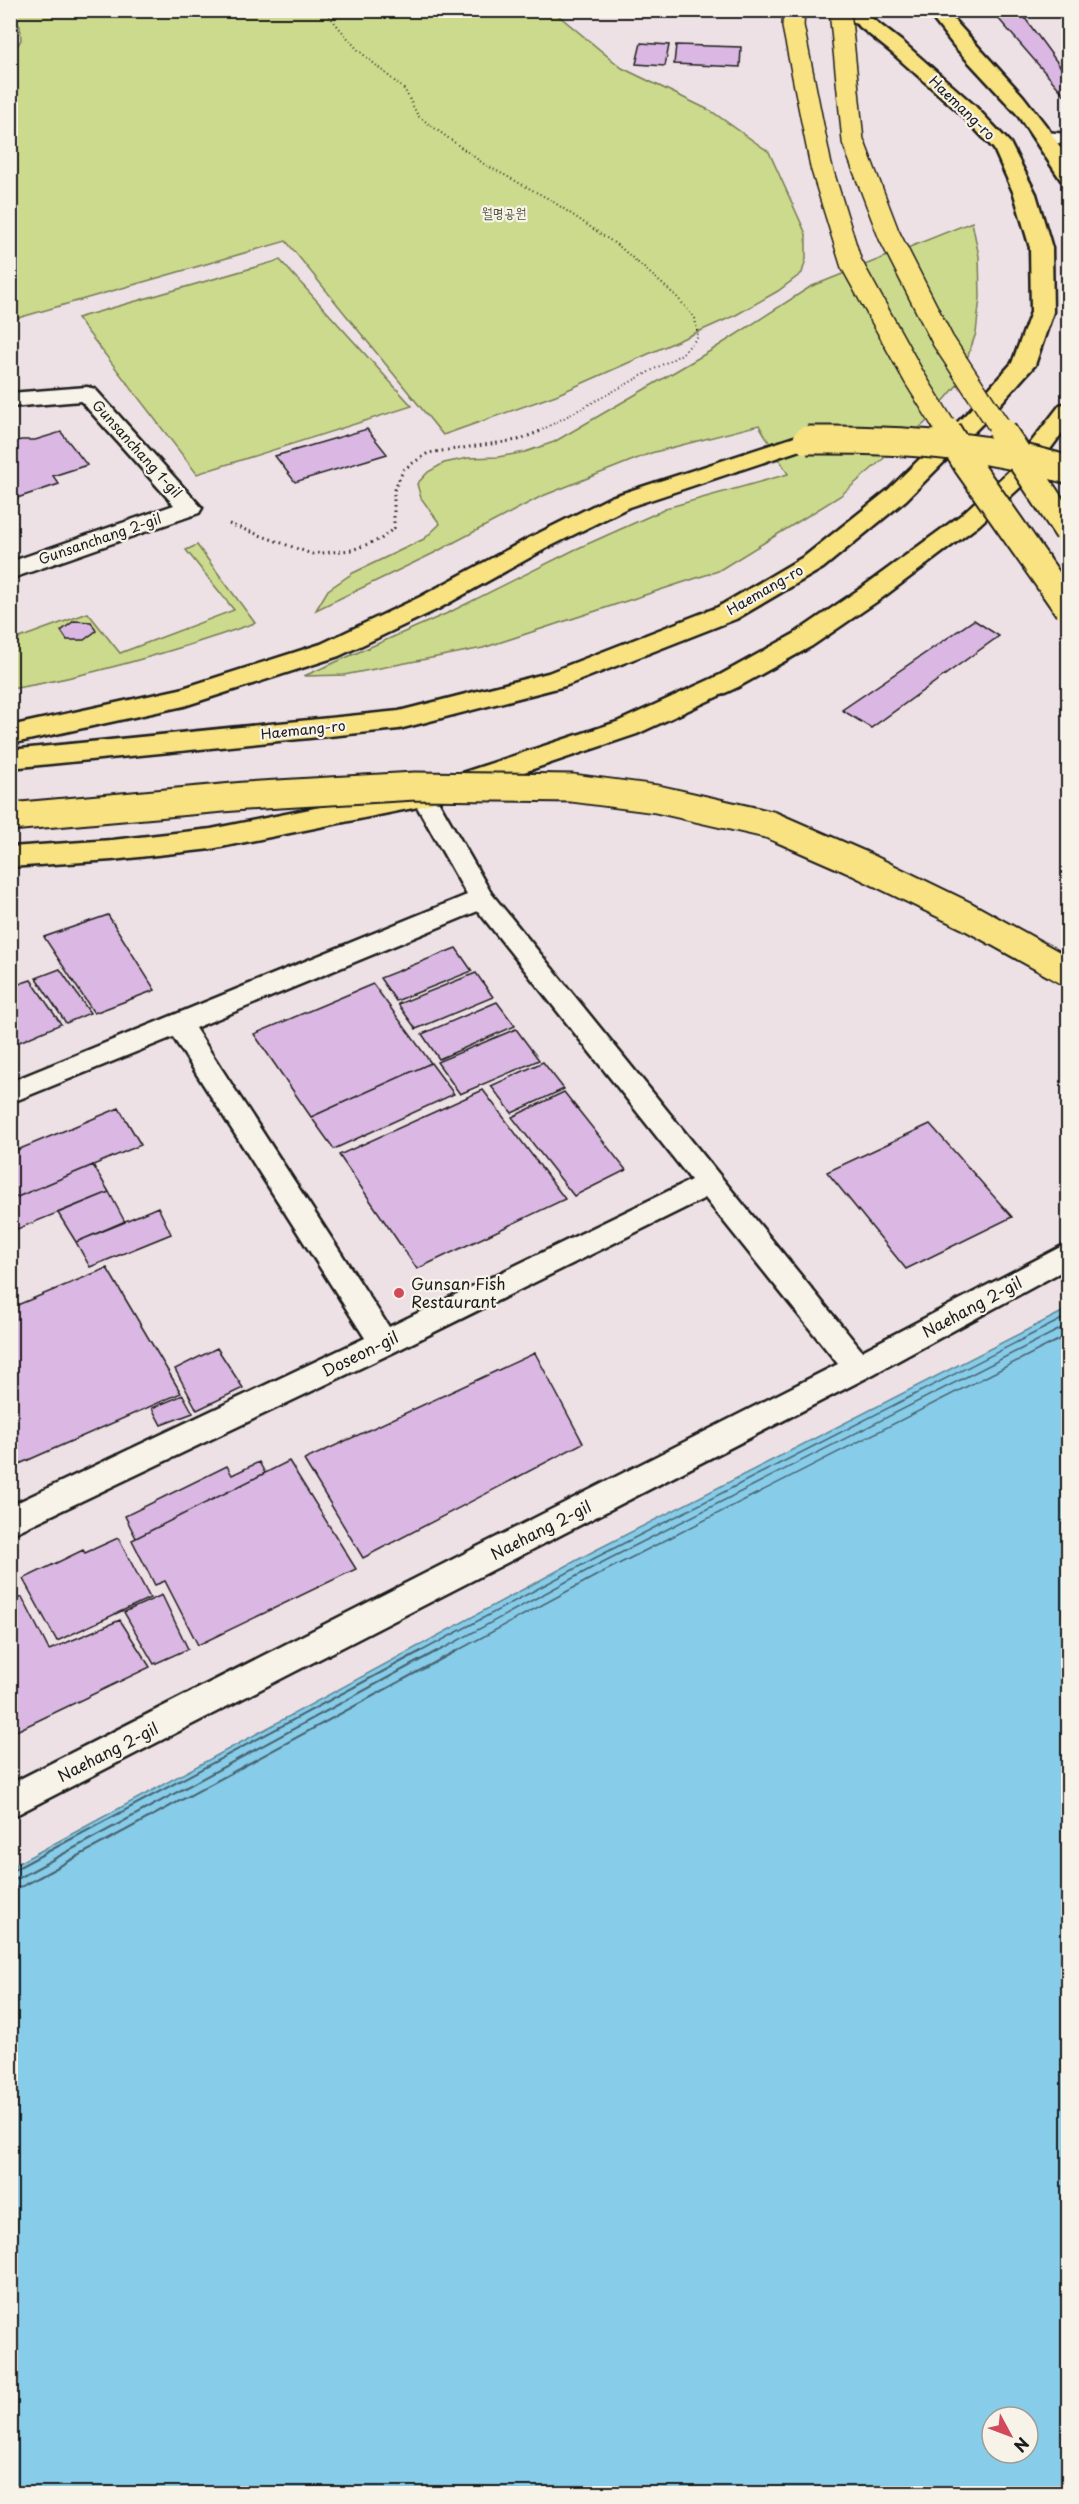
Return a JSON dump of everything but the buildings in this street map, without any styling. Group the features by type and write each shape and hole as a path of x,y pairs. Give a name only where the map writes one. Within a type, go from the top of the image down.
{"main road":[{"path":"794,10 793,27 821,166 851,263 914,377 967,464 1068,608"},
{"path":"840,10 853,141 889,235 943,341 1068,531"},
{"name":"Haemang-ro","path":"10,759 399,720 556,680 727,613 814,562 897,495 977,416 1023,365 1042,312 1041,248 1025,194 1003,147 967,109 898,48 848,10"},
{"path":"935,10 953,35 1008,91 1046,137 1068,176"},
{"path":"10,857 112,850 211,839 423,796 627,728 729,681 803,640 873,592 970,520 1017,477 1068,410"},
{"path":"10,735 184,697 330,650 429,603 538,543 620,502 807,440 929,441 994,450 1068,470"},
{"path":"10,817 245,796 415,786 572,788 657,799 771,825 858,862 967,916 1068,972"}],"street":[{"name":"Gunsanchang 1-gil","path":"10,400 87,394 190,508"},
{"name":"Gunsanchang 2-gil","path":"10,571 190,508"}],"lane":[{"path":"1046,137 1068,139"},
{"path":"423,796 482,899 708,1184 858,1368"},
{"path":"10,1093 482,899"},
{"path":"179,1025 384,1343"},
{"name":"Doseon-gil","path":"10,1521 384,1343 708,1184"},
{"name":"Naehang 2-gil","path":"11,1800 858,1368 1068,1255"}],"path":[{"path":"190,508 312,554 352,550 381,539 394,528 393,490 404,469 428,453 518,440 539,432 682,354 698,336 695,318 676,296 620,247 549,199 484,164 418,116 405,90 357,49 324,10"}],"green space":[{"name":"월명공원","path":"11,10 553,11 622,68 711,111 769,152 806,234 806,259 802,273 778,291 736,315 556,395 443,435 286,241 11,320 10,56 21,40 20,26 11,17"},
{"path":"972,222 979,256 980,297 976,333 958,384 925,423 840,496 718,571 483,648 344,675 304,676 450,612 574,550 670,507 788,474 759,425 651,453 540,497 432,554 316,610 328,590 353,573 424,539 440,524 421,498 417,484 428,472 444,463 525,452 554,442 712,350 810,287"},
{"path":"280,260 412,406 197,474 77,318"},
{"path":"197,545 255,623 134,661 73,677 11,689 11,641 88,613 120,653 234,610 186,550"}],"water":[{"path":"1068,1309 1068,2493 11,2493 11,1867 592,1552"}],"place":[{"name":"Gunsan Fish Restaurant","path":"399,1293"}]}
